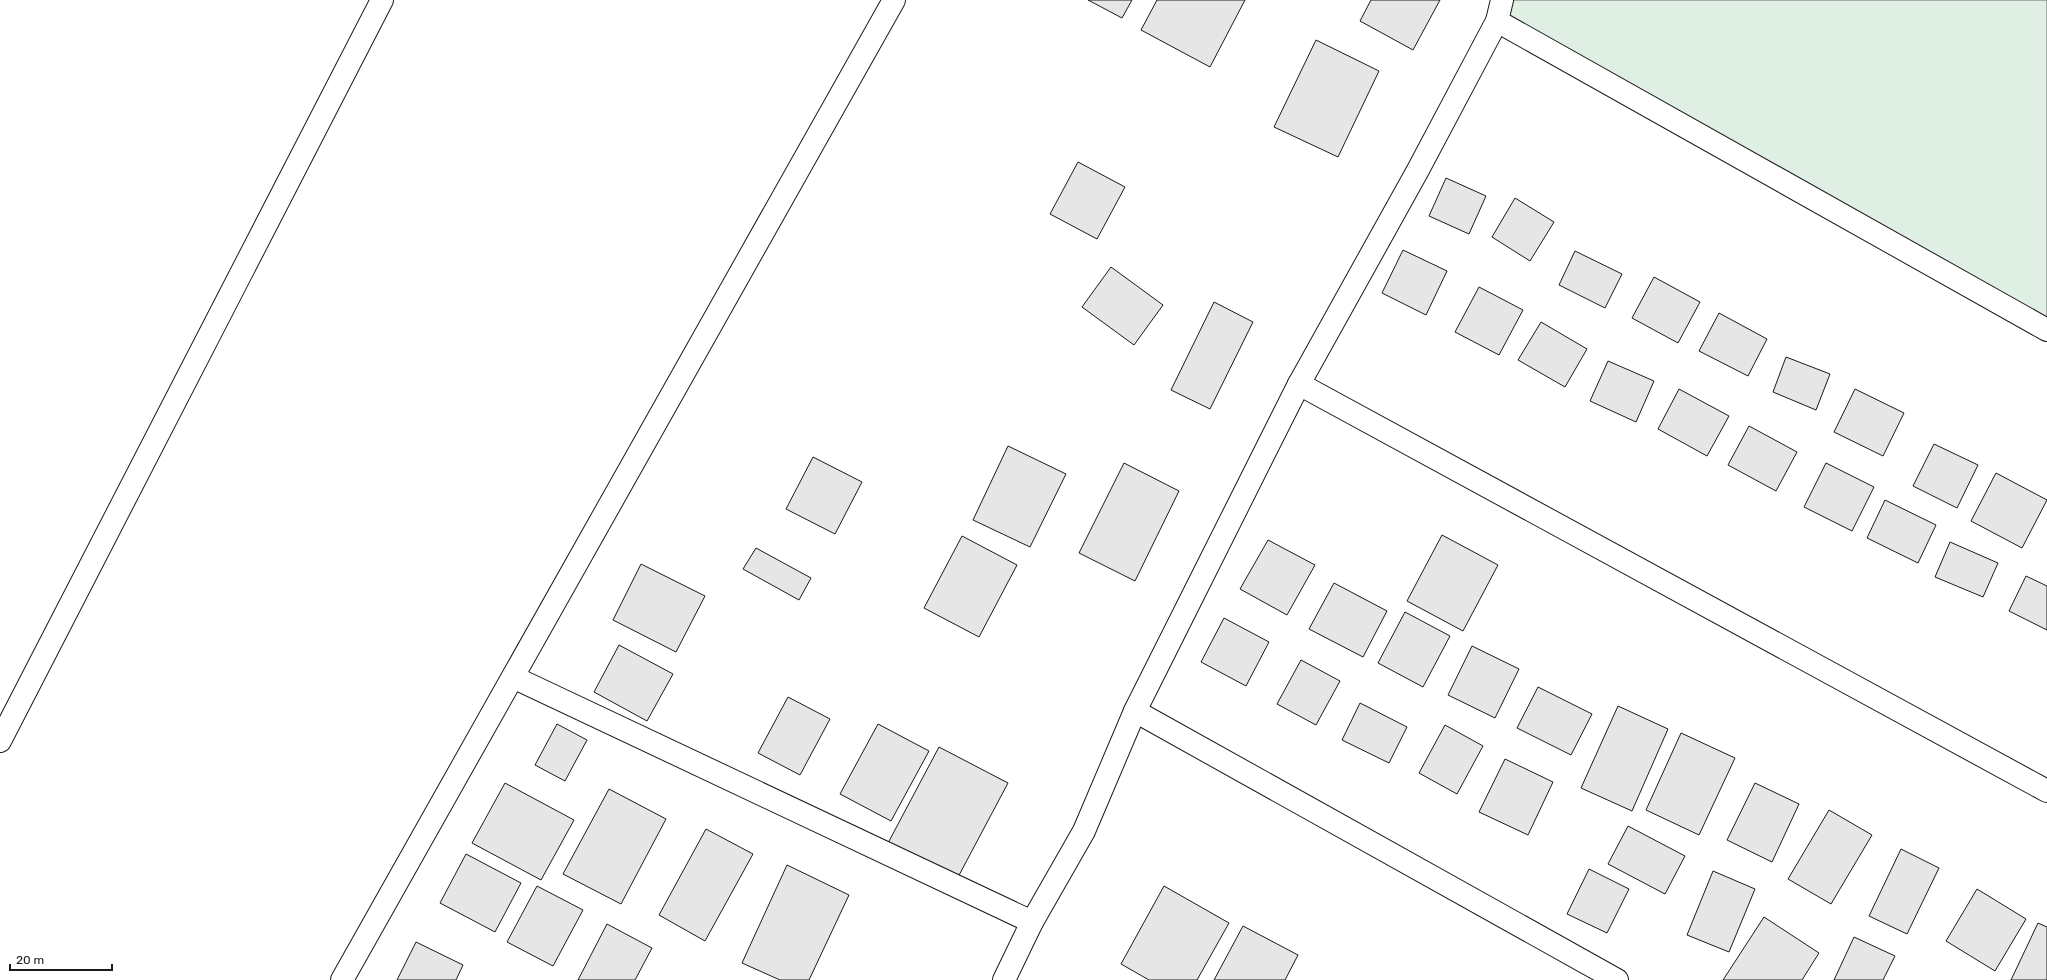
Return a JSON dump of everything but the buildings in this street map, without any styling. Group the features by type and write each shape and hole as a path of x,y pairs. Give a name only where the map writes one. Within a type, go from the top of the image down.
{"street":[{"path":"0,740 382,0"},
{"path":"342,980 894,0"},
{"path":"1004,980 1032,922 1084,831 1135,711 1299,384 1418,170 1499,10 2047,330"},
{"path":"1299,384 2047,791"},
{"path":"513,677 1032,922"},
{"path":"1135,711 1617,980"}],"green space":[{"path":"1502,0 2047,0 2047,330 1497,21"}]}
